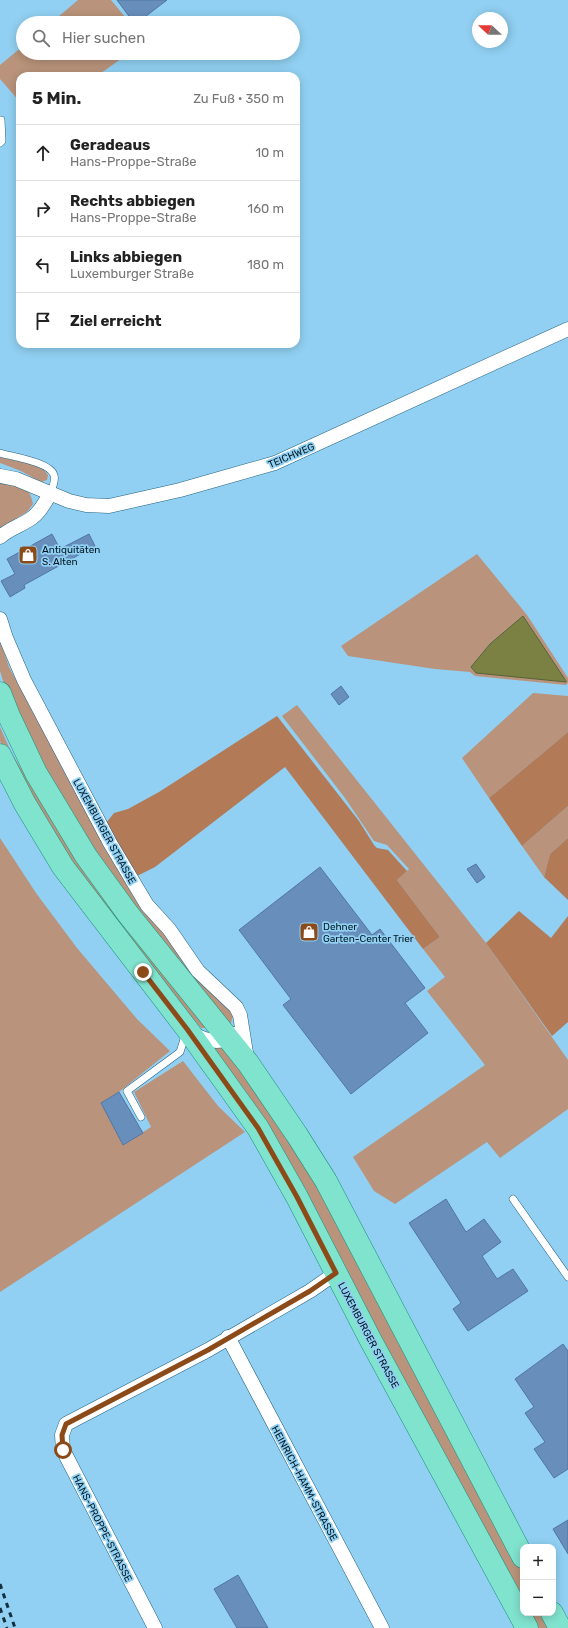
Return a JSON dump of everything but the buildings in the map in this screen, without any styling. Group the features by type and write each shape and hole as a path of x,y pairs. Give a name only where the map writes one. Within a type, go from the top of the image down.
{"main road":[{"name":"LUXEMBURGER STRASSE","path":"0,693 9,716 36,773 86,856 128,914 227,1039 248,1063 326,1181 520,1551"},
{"name":"LUXEMBURGER STRASSE","path":"0,755 25,804 63,867 187,1029 258,1128 297,1197 370,1339 527,1628"},
{"path":"554,1616 560,1628"}],"street":[{"name":"TEICHWEG","path":"0,476 16,479 50,494 76,503 109,506 180,490 275,463 568,329"},
{"path":"0,537 33,517 43,507 50,494"},
{"name":"LUXEMBURGER STRASSE","path":"0,619 6,638 24,680 110,843 147,905 169,929 198,971 236,1007 240,1015 248,1063"},
{"path":"227,1039 238,1029 240,1022"},
{"name":"LUXEMBURGER STRASSE","path":"187,1029 210,1041 227,1039"},
{"name":"HANS-PROPPE-STRASSE","path":"155,1628 63,1450 62,1435 66,1424 228,1338 310,1291 336,1273"},
{"name":"HEINRICH-HAMM-STRASSE","path":"228,1338 382,1628"}],"lane":[{"path":"0,143 2,140 1,120"},
{"path":"0,453 40,463 51,470 54,478 50,494"},
{"path":"141,1117 127,1091 180,1052 187,1029"},
{"path":"513,1199 568,1277"}],"shaded area":[{"path":"78,0 111,0 124,16 59,16"},
{"path":"16,52 16,60 119,60 103,72 16,72 16,97 0,79 0,65"},
{"path":"0,457 41,466 48,475 47,480 41,482 21,471 0,463"},
{"path":"0,482 18,485 26,489 29,492 33,504 27,512 0,528"},
{"path":"477,554 527,615 568,678 568,683 566,685 475,676 470,672 435,669 348,656 341,646","holes":["523,616 566,681 476,673 471,667 490,644"]},
{"path":"523,616 566,682 476,673 471,667 490,644"},
{"path":"0,640 9,667 137,903 227,1006 233,1016 228,1027 157,939 51,788 4,684 0,671"},
{"path":"533,693 568,696 568,732 489,798 462,758"},
{"path":"297,705 486,943 568,1060 568,1109 500,1158 487,1142 395,1204 374,1191 353,1157 485,1065 427,991 445,977 423,949 440,937 397,880 409,869 387,845 374,841 345,798 282,716"},
{"path":"277,716 359,821 374,845 377,848 388,850 407,871 397,880 440,937 423,949 285,767 155,867 137,876 106,823 114,813 128,809 159,792"},
{"path":"0,727 11,752 28,780 206,1025 205,1028 201,1028 77,878 5,753 0,741"},
{"path":"568,732 568,806 522,846 489,798"},
{"path":"568,806 568,838 550,854 544,877 522,846"},
{"path":"0,838 36,893 77,948 137,1019 170,1051 119,1092 101,1103 123,1145 151,1127 134,1092 183,1061 218,1106 245,1132 0,1292"},
{"path":"568,838 568,900 544,877 550,854"},
{"path":"519,911 551,938 568,916 568,1022 552,1036 486,943"},
{"path":"206,1045 223,1047 281,1124 342,1230 520,1567 520,1601"},
{"path":"529,1616 546,1616 552,1628 538,1628"}],"railway":[{"path":"0,1584 15,1628"},
{"path":"0,1608 7,1628"}],"place":[{"name":"Antiquitäten S. Alten","path":"28,555"},
{"name":"Dehner Garten-Center Trier","path":"309,932"}],"route":[{"path":"63,1450 62,1435 66,1424 208,1350 310,1291 336,1273 297,1197 258,1128 187,1029 143,972"}]}
